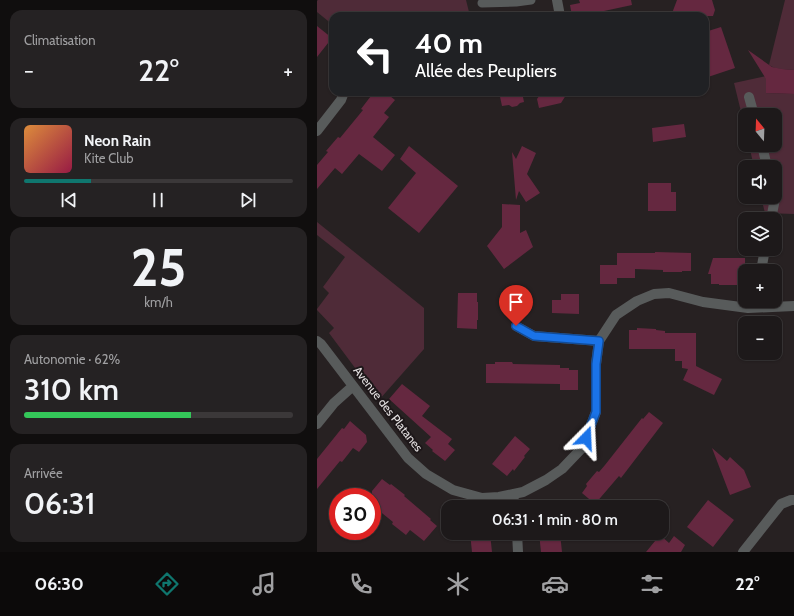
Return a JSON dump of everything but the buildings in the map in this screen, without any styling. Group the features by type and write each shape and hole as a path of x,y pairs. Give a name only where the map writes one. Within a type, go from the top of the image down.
{"street":[{"path":"557,0 559,12"},
{"path":"317,131 342,96"},
{"path":"749,97 752,108"},
{"name":"Avenue des Platanes","path":"317,341 321,344 408,458 426,474 453,490 482,498 499,497 523,492 546,480 563,469 582,448 596,412 596,364 599,341 616,315 637,301 654,294 669,293 703,302 738,307"},
{"name":"Avenue des Platanes","path":"782,305 794,306"},
{"path":"516,326 534,336 599,341"},
{"path":"317,424 334,402 353,386"},
{"path":"513,494 514,500"},
{"path":"743,552 781,504 794,500"},
{"path":"517,540 518,552"}],"lane":[{"path":"481,3 531,0"}],"shaded area":[{"path":"466,0 469,12 329,12 329,22 317,12 317,1"},
{"path":"785,0 794,0 794,70 778,69 769,65"},
{"path":"766,76 766,93 794,94 794,214 765,212 763,204 782,204 782,160 752,160 751,152 782,152 782,108 740,108 734,83"},
{"path":"317,222 424,308 424,349 379,400 329,333 334,328 317,310 329,293 323,287 345,257 317,235"}],"route":[{"path":"516,326 534,336 599,341 596,364 596,412 586,438"}]}
